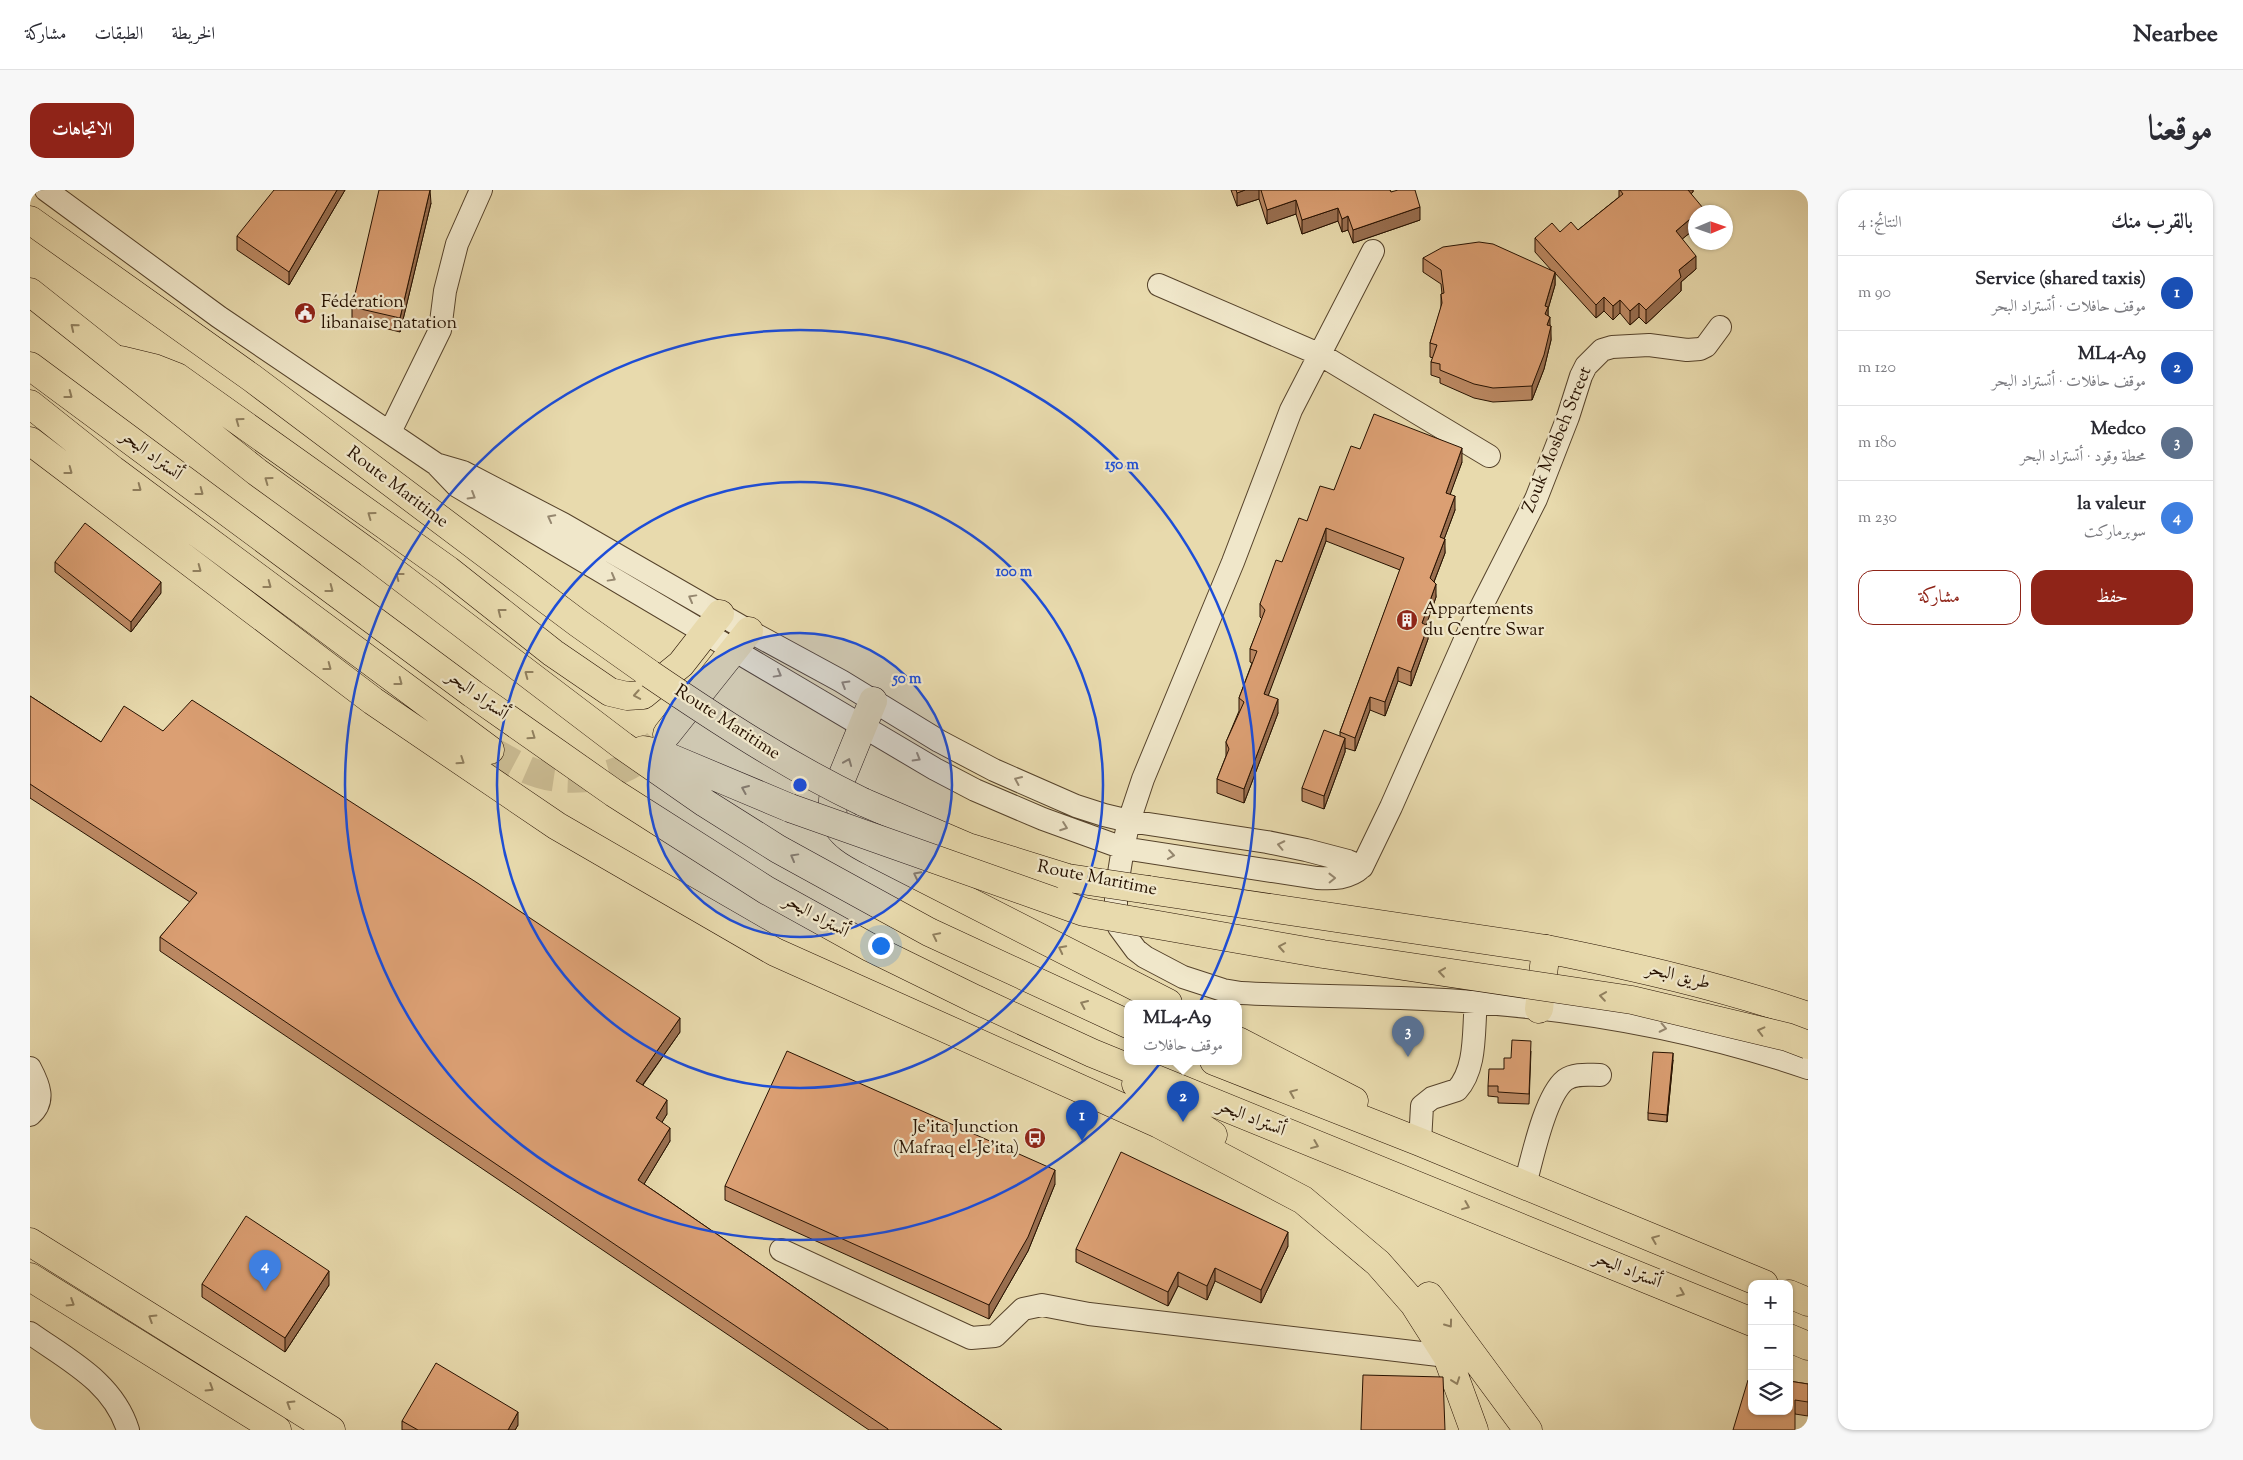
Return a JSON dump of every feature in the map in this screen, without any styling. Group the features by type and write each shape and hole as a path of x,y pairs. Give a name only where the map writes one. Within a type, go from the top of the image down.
{"main road":[{"name":"Route Maritime","path":"30,220 252,378 578,623 736,732 819,781 968,847 1068,878 1546,949"},
{"path":"30,292 257,472 369,553 623,746 705,803 778,849 912,923 1002,967 1124,1022"},
{"path":"112,358 154,368 177,377 440,565 554,653 610,692 627,696 643,695 681,664 713,623"},
{"name":"أتستراد البحر","path":"30,366 473,694 614,793 766,890 871,948 1092,1053 1748,1320"},
{"path":"30,404 113,470 490,750"},
{"path":"30,441 373,702 557,826 775,952 1160,1124 1302,1200 1386,1252 1423,1288 1528,1430"},
{"path":"667,734 742,641"},
{"path":"873,701 833,799 833,815 840,830 856,843 876,854 1162,1000"},
{"path":"623,746 659,753 790,808 1084,912 1323,954 1632,1000 1787,1037 1808,1045"},
{"path":"1539,1009 1546,949"},
{"name":"طريق البحر","path":"1546,949 1646,969 1746,994 1808,1016"},
{"path":"1242,1043 1353,1100 1387,1130"},
{"path":"1092,1053 1203,1127 1302,1200 1378,1263 1414,1304 1447,1356 1474,1430"},
{"path":"1224,1065 1420,1142 1754,1280"},
{"path":"30,1242 332,1430"},
{"path":"30,1277 277,1430"},
{"path":"1793,1296 1808,1302"},
{"path":"1793,1340 1808,1346"}],"street":[{"path":"46,190 219,317 436,464 463,472 554,520 742,641 873,701 939,741 994,770 1076,806 1129,821 1267,842 1324,854 1362,867 1354,874 1342,878 1316,878 1123,848 1044,819 975,790 863,727 784,678 742,641"},
{"path":"390,432 440,330 445,291 457,244 481,190"},
{"path":"1373,251 1291,410 1234,562 1143,779 1129,821 1123,848 1115,900 1119,927 1136,950 1145,957 1183,977 1224,990 1241,993 1476,1002 1608,1018 1717,1040 1808,1068"},
{"path":"1159,285 1320,355 1489,456"},
{"name":"Zouk Mosbeh Street","path":"1362,867 1392,807 1468,633 1536,499 1565,424 1580,376 1586,366 1602,350 1612,347 1649,345 1687,350 1700,349 1710,342 1720,327"},
{"path":"1420,1142 1422,1106 1432,1098 1457,1090 1467,1072 1472,1056 1476,1002"},
{"path":"30,1068 37,1081 41,1095 39,1102 30,1115"},
{"path":"1525,1185 1544,1119 1555,1093 1566,1080 1579,1075 1600,1075"},
{"path":"781,1250 971,1338 995,1336 1022,1309 1042,1306 1089,1314 1447,1356"},
{"path":"30,1333 102,1384 117,1404 128,1430"}],"building":[{"path":"274,190 337,190 289,272 237,236"},
{"path":"379,190 430,190 400,318 352,307"},
{"path":"1261,190 1390,190 1391,192 1415,190 1420,207 1353,230 1348,216 1342,219 1338,208 1302,220 1296,200 1267,210"},
{"path":"1620,190 1688,190 1700,205 1688,205 1688,221 1676,231 1688,246 1688,250 1691,250 1696,256 1679,270 1681,277 1646,310 1639,303 1630,311 1620,300 1613,306 1604,297 1596,305 1535,238 1552,223 1560,232 1571,222 1578,230 1623,194"},
{"path":"1479,242 1493,244 1555,272 1545,306 1548,307 1545,314 1550,317 1547,325 1551,326 1544,355 1532,386 1493,388 1474,384 1440,370 1440,364 1431,362 1437,345 1430,343 1442,303 1441,294 1444,293 1441,270 1423,258 1443,247"},
{"name":"Appartements du Centre Swar","path":"1374,414 1462,448 1446,493 1455,496 1440,537 1445,539 1430,578 1436,584 1422,623 1428,626 1411,672 1398,667 1385,702 1370,697 1355,738 1340,732 1404,558 1326,528 1264,694 1278,699 1244,789 1217,779 1229,749 1226,742 1244,702 1239,698 1257,651 1250,649 1265,610 1260,604 1276,560 1282,562 1299,518 1307,521 1320,486 1334,490 1351,446 1360,449"},
{"path":"85,523 161,582 131,622 55,562"},
{"path":"30,696 101,742 124,706 163,731 192,700 479,884 680,1018 636,1081 667,1100 656,1118 670,1128 638,1180 1002,1430 888,1430 160,937 197,893 30,784"},
{"path":"1324,730 1345,738 1324,796 1302,788"},
{"path":"1512,1040 1531,1041 1529,1094 1498,1092 1498,1086 1488,1086 1489,1069 1504,1069 1504,1058 1511,1058"},
{"path":"787,1051 1055,1170 1028,1237 989,1305 725,1186"},
{"path":"1653,1052 1673,1053 1667,1115 1648,1113"},
{"path":"1121,1152 1288,1232 1261,1290 1215,1268 1207,1286 1178,1272 1168,1292 1076,1249"},
{"path":"246,1216 329,1271 285,1338 202,1284"},
{"path":"436,1363 518,1412 508,1430 418,1430 402,1421"},
{"path":"1363,1375 1443,1377 1445,1430 1361,1430"},
{"path":"1748,1380 1748,1415 1793,1415 1793,1382 1808,1384 1808,1402 1795,1400 1795,1430 1733,1430"}],"tunnel":[{"path":"490,750 533,772 550,777 575,779 600,776 624,768 640,759 657,743"}],"place":[{"name":"Fédération libanaise natation","path":"305,313"},
{"name":"Appartements du Centre Swar","path":"1407,620"},
{"name":"Medco","path":"1408,1057"},
{"name":"ML4-A9","path":"1183,1122"},
{"name":"Je'ita Junction (Mafraq el-Je'ita)","path":"1035,1138"},
{"name":"Service (shared taxis)","path":"1082,1141"},
{"name":"la valeur","path":"265,1291"}]}
